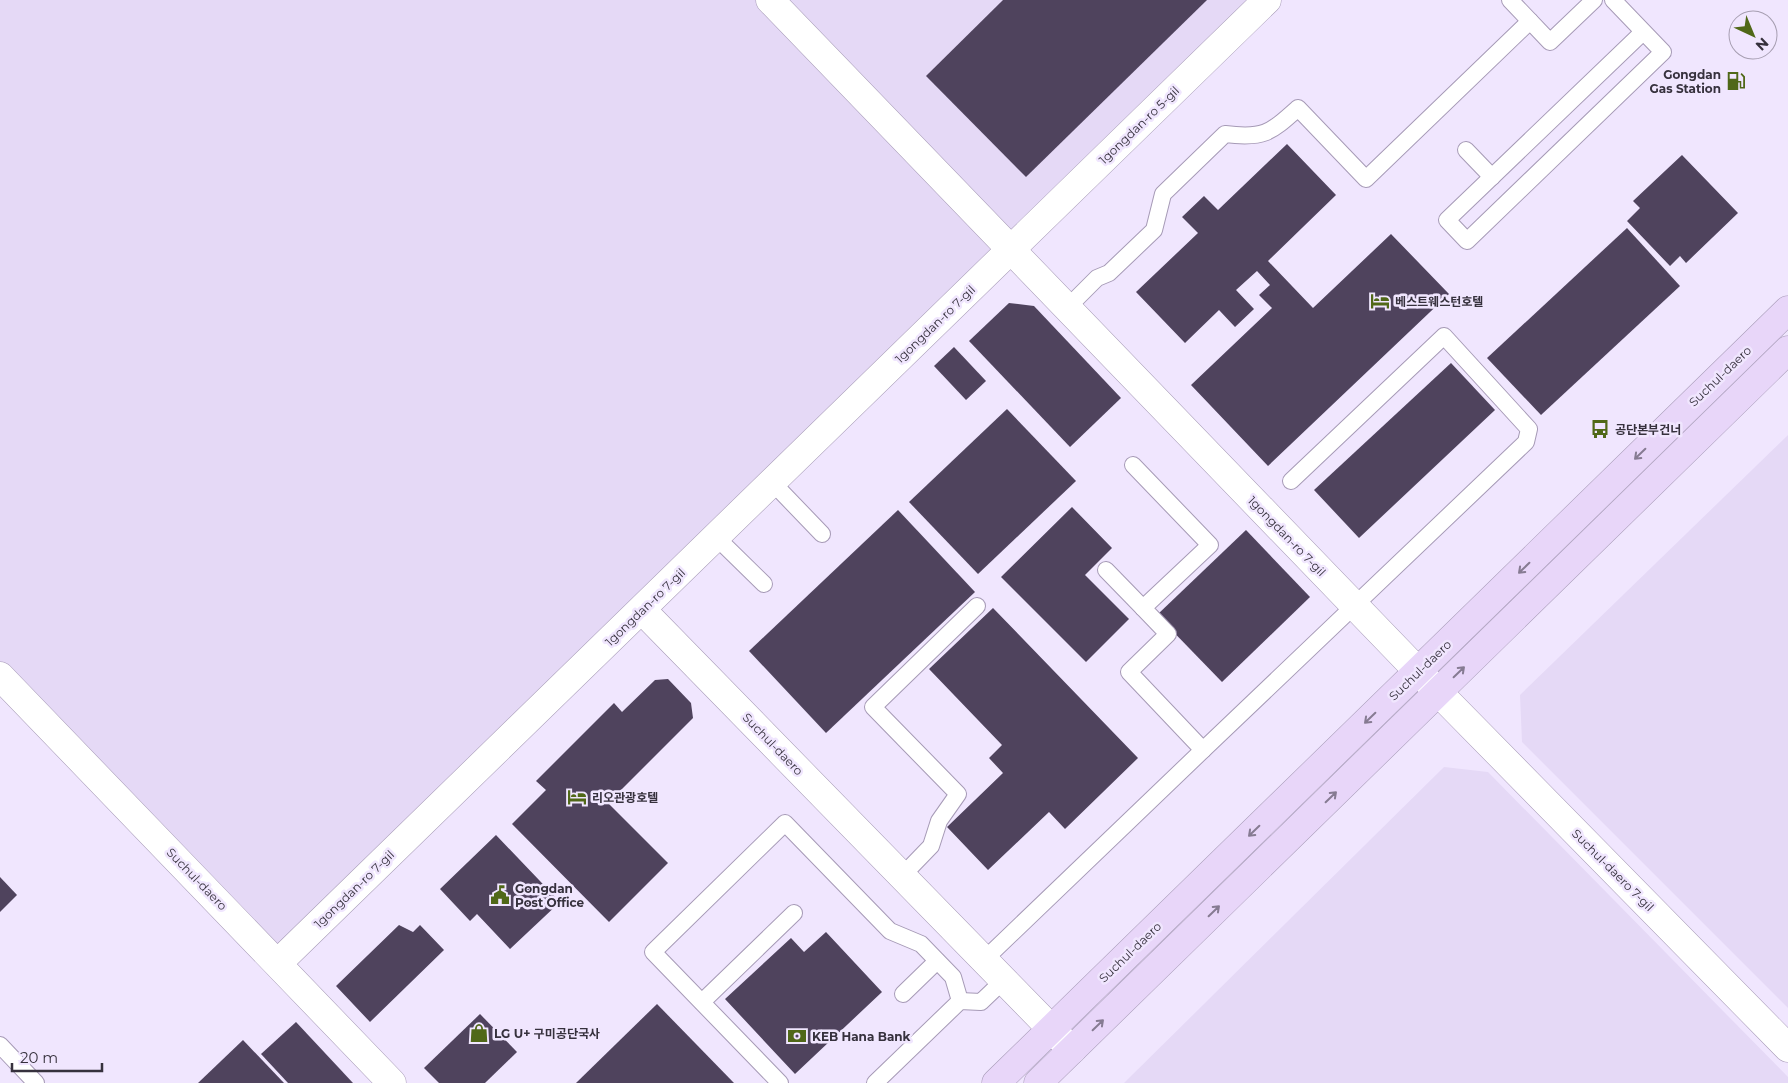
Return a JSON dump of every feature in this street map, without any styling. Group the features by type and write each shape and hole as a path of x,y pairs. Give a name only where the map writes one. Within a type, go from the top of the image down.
{"main road":[{"name":"Suchul-daero","path":"996,1083 1788,310"},
{"path":"1038,1083 1788,350"}],"street":[{"name":"1gongdan-ro 7-gil","path":"770,0 1438,692"},
{"name":"1gongdan-ro 5-gil","path":"1011,250 1267,0"},
{"name":"1gongdan-ro 7-gil","path":"278,963 1011,250"},
{"name":"Suchul-daero","path":"642,610 1072,1050"},
{"name":"Suchul-daero","path":"0,676 392,1083"},
{"name":"Suchul-daero 7-gil","path":"1438,692 1788,1048"}],"lane":[{"path":"1510,0 1550,42 1594,0"},
{"path":"1612,0 1663,52 1467,241 1447,220 1643,32"},
{"path":"1067,308 1097,278 1109,273 1154,230 1163,194 1225,134 1249,137 1273,130 1298,108 1366,179 1530,21"},
{"path":"1466,150 1492,177"},
{"path":"984,960 1526,442 1529,429 1444,336 1291,481"},
{"path":"1133,465 1210,544 1143,608"},
{"path":"772,482 822,534"},
{"path":"716,537 764,584"},
{"path":"1106,570 1168,634 1129,672 1204,750"},
{"path":"902,876 931,846 939,821 958,794 873,707 977,606"},
{"path":"780,1083 653,952 785,823 890,931 921,944 952,977 960,1001"},
{"path":"702,1002 794,913"},
{"path":"903,994 937,961"},
{"path":"875,1083 960,1001 981,1002 1004,980"},
{"path":"0,1045 36,1083"}],"shaded area":[{"path":"0,0 1267,0 278,963 0,676"},
{"path":"1788,435 1788,1008 1522,742 1520,695"},
{"path":"1444,767 1488,772 1788,1077 1788,1083 1124,1083"}],"building":[{"path":"1003,0 1207,0 1026,177 926,76"},
{"name":"베스트웨스턴호텔","path":"1287,144 1336,195 1268,261 1313,308 1391,234 1449,294 1268,466 1191,385 1272,308 1259,295 1270,285 1257,271 1236,290 1254,309 1235,327 1219,310 1185,343 1136,292 1198,233 1182,217 1204,196 1218,210"},
{"path":"1682,155 1738,213 1686,263 1680,256 1670,266 1627,221 1640,208 1633,201"},
{"path":"1627,228 1680,286 1541,415 1487,358"},
{"path":"1009,303 1034,306 1121,398 1070,447 969,341"},
{"path":"954,347 986,381 966,400 934,366"},
{"path":"1451,363 1495,410 1359,538 1314,490"},
{"path":"1007,409 1076,481 978,574 909,502"},
{"path":"1072,507 1112,548 1085,575 1129,619 1086,662 1001,577"},
{"path":"898,510 975,592 826,733 749,651"},
{"path":"1246,530 1310,597 1222,682 1157,615"},
{"path":"993,608 1138,758 1065,829 1049,812 988,870 947,827 1003,773 989,758 1002,745 929,669"},
{"name":"리오관광호텔","path":"668,679 691,703 693,718 608,803 668,863 609,922 512,824 546,790 536,781 614,703 622,712 655,680"},
{"name":"Gongdan Post Office","path":"496,835 560,902 510,949 477,914 470,921 440,889"},
{"path":"0,877 17,895 0,912"},
{"path":"399,925 413,932 420,925 444,950 370,1022 336,986"},
{"name":"KEB Hana Bank","path":"826,932 882,992 795,1074 725,999 791,938 804,952"},
{"path":"657,1004 734,1083 576,1083"},
{"name":"LG U+ 구미공단국사","path":"480,1014 517,1052 485,1083 439,1083 424,1068"},
{"path":"296,1022 353,1083 288,1083 261,1054"},
{"path":"243,1040 284,1083 198,1083"}],"place":[{"name":"Gongdan Gas Station","path":"1736,81"},
{"name":"베스트웨스턴호텔","path":"1380,301"},
{"name":"공단본부건너","path":"1600,429"},
{"name":"리오관광호텔","path":"577,797"},
{"name":"Gongdan Post Office","path":"500,895"},
{"name":"LG U+ 구미공단국사","path":"479,1033"},
{"name":"KEB Hana Bank","path":"797,1036"}]}
